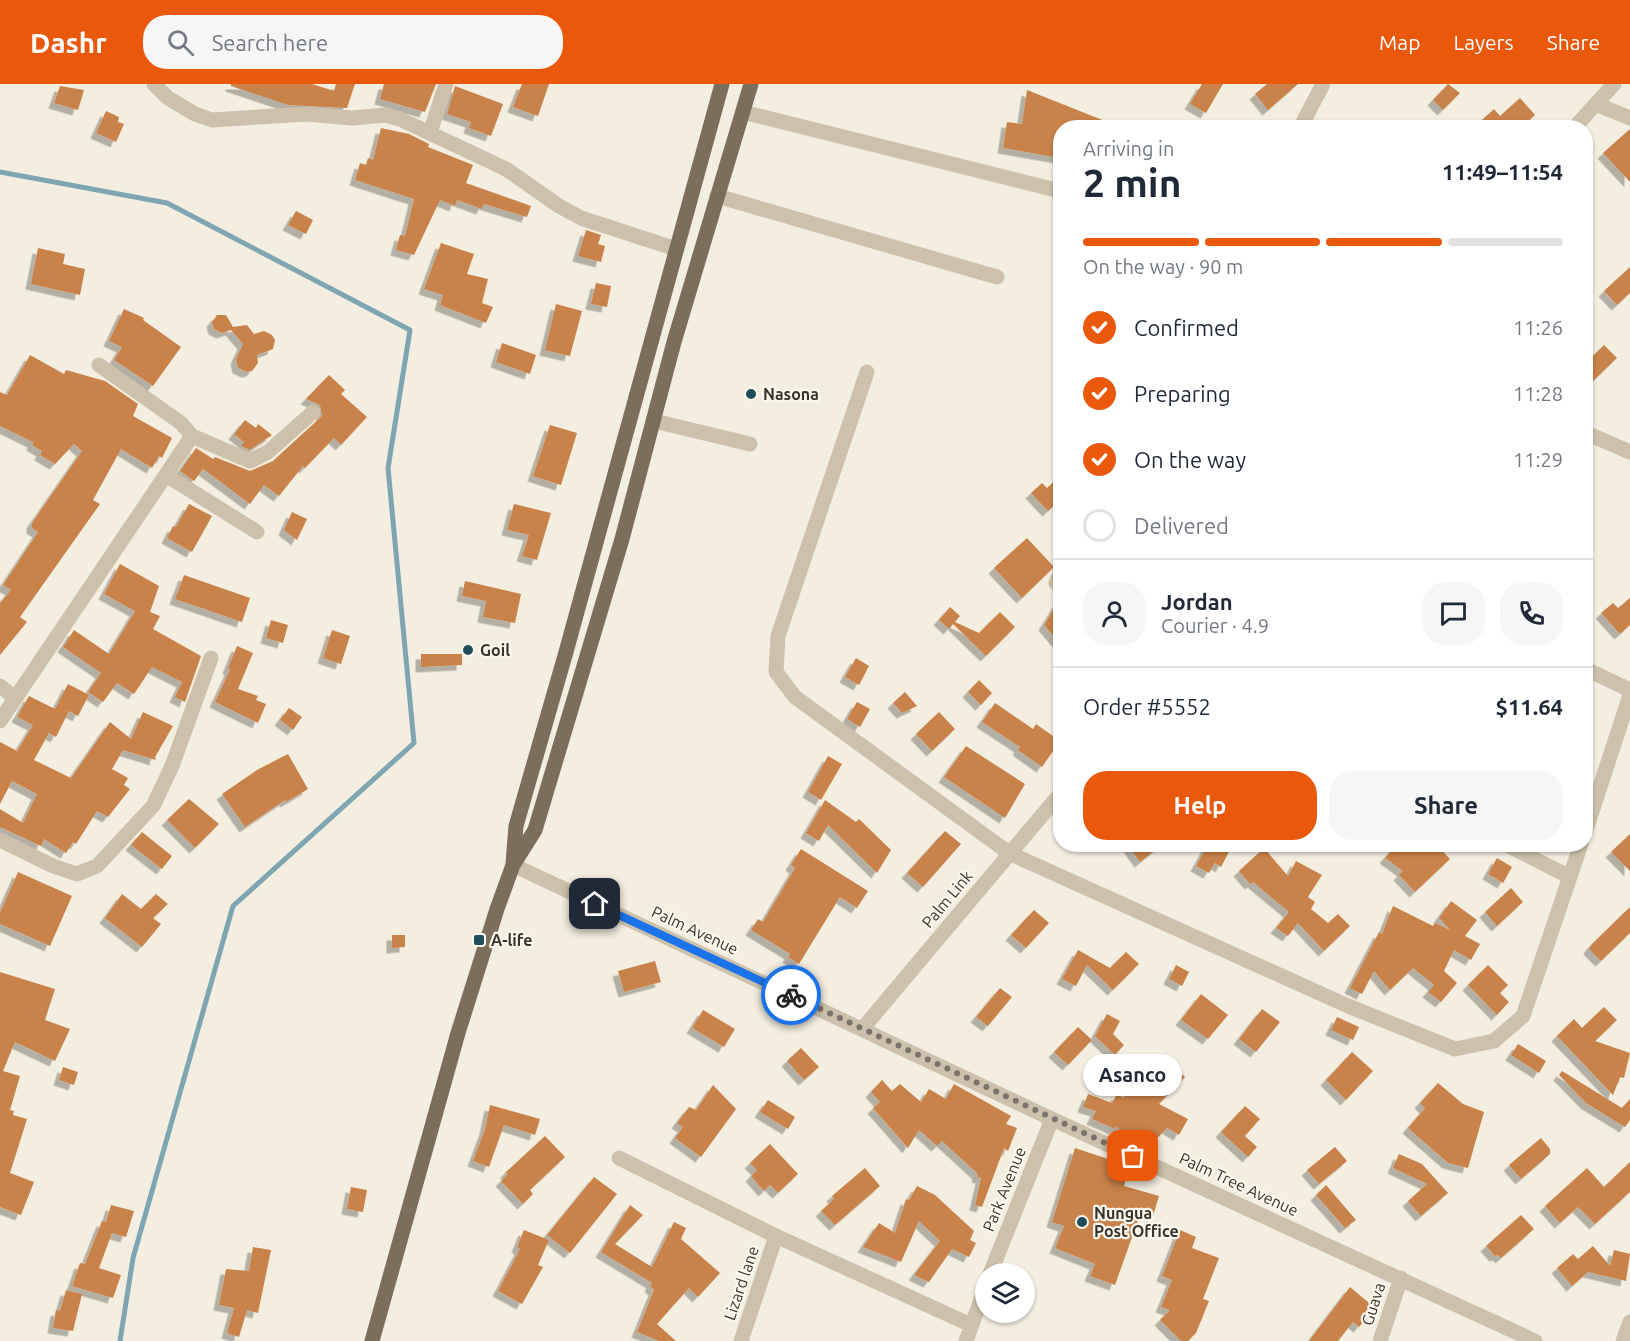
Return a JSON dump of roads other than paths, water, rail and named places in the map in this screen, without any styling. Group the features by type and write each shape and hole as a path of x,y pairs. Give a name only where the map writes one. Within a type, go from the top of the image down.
{"main road":[{"path":"372,1341 458,1033 513,866 516,826 722,84"},
{"path":"513,866 536,830 622,539 750,84"}],"street":[{"path":"154,84 168,98 195,114 212,120 307,114 352,118 385,115 400,119 506,169 559,206 581,218 676,249"},
{"path":"430,133 446,84"},
{"path":"1304,120 1323,84"},
{"path":"1581,120 1614,84"},
{"path":"1596,104 1630,117"},
{"path":"743,112 1053,188"},
{"path":"717,196 997,277"},
{"path":"99,365 181,423 192,436 250,461 268,452 313,412"},
{"path":"867,372 778,636 776,672 795,698 1009,853 1348,1006 1455,1049 1494,1041 1523,1016 1578,852"},
{"path":"654,421 750,444"},
{"path":"0,722 192,436"},
{"path":"1593,436 1630,452"},
{"path":"166,475 257,532"},
{"path":"0,840 53,866 77,874 97,866 153,806 172,766 211,658"},
{"path":"1593,672 1630,690"},
{"path":"0,686 15,698"},
{"path":"1593,809 1630,695"},
{"name":"Palm Link","path":"863,1028 1053,802"},
{"path":"1521,852 1570,877"},
{"name":"Palm Avenue","path":"513,866 863,1028"},
{"name":"Palm Tree Avenue","path":"863,1028 1052,1119 1535,1341"},
{"name":"Park Avenue","path":"994,1263 1052,1119"},
{"path":"620,1158 776,1236 971,1325"},
{"name":"Lizard lane","path":"741,1341 776,1236"},
{"name":"Guava","path":"1380,1341 1401,1278"},
{"path":"966,1341 975,1315"},
{"path":"1623,1341 1630,1322"}],"waterway":[{"path":"0,172 167,203 410,330 388,468 414,743 233,906 133,1258 120,1341"}],"place":[{"name":"Nasona","path":"751,394"},
{"name":"Goil","path":"468,650"},
{"name":"A-life","path":"479,940"},
{"name":"Asanco","path":"1133,1156"},
{"name":"Nungua Post Office","path":"1082,1222"}]}
